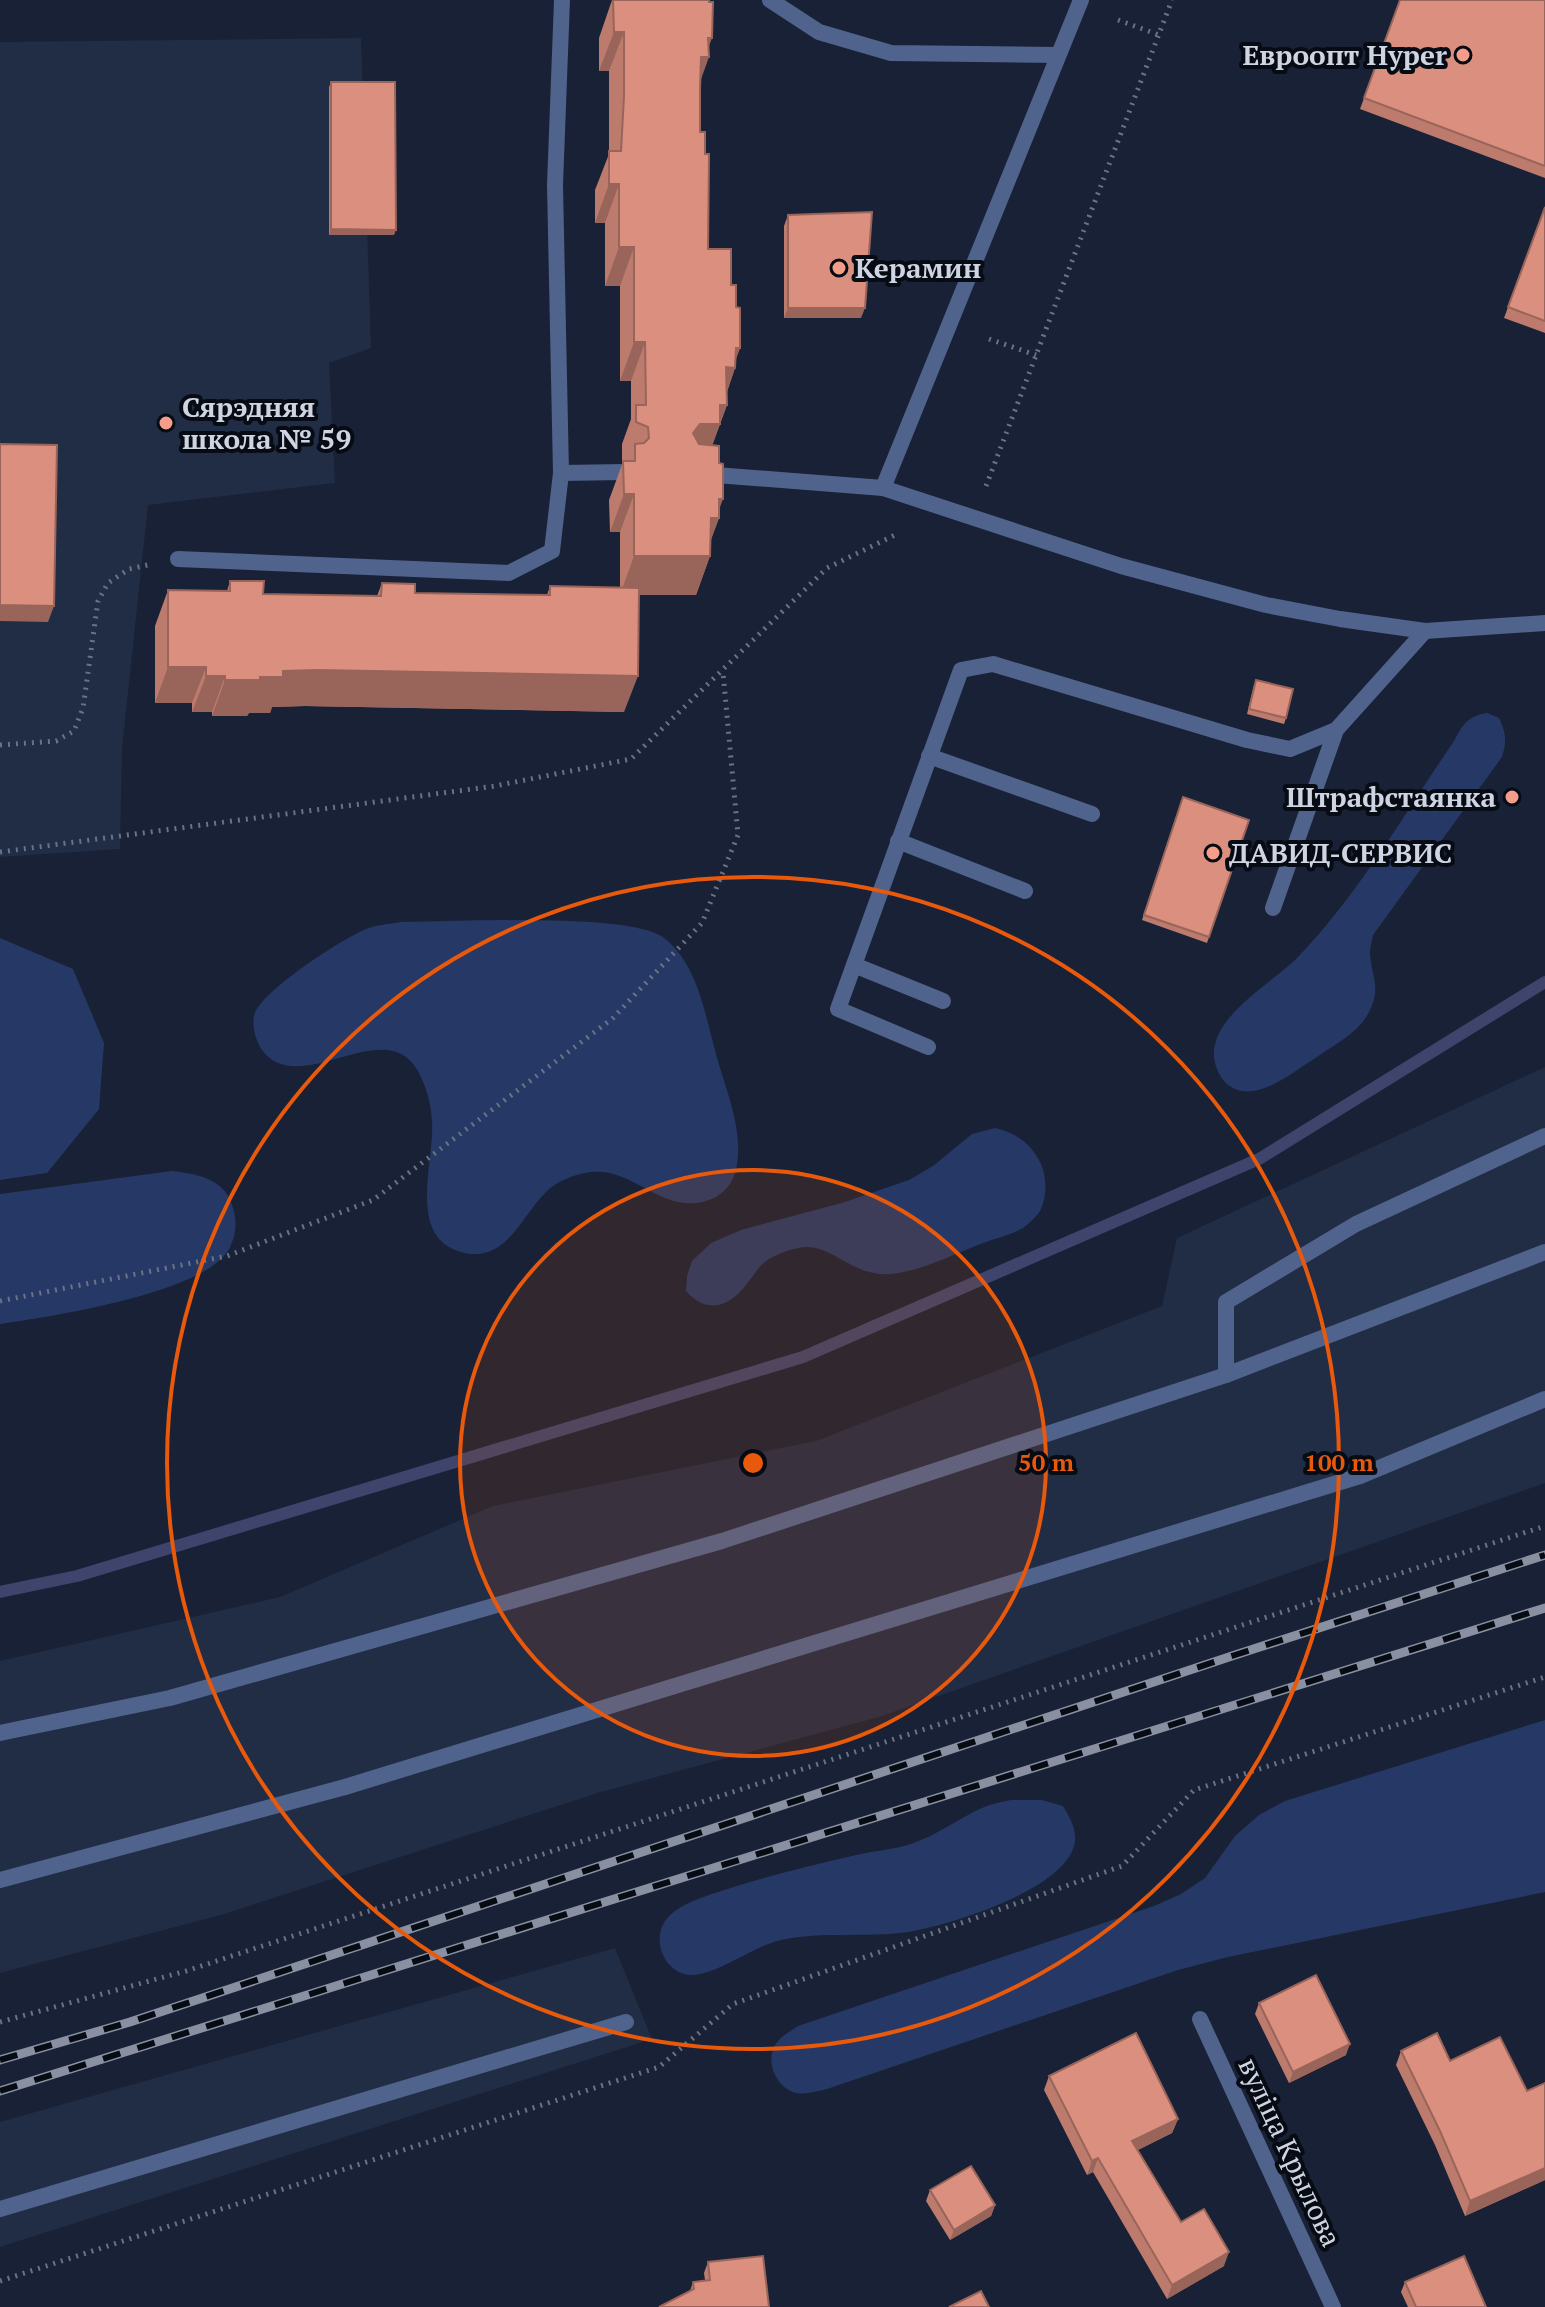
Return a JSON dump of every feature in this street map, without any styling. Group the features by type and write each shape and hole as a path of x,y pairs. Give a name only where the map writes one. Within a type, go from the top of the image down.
{"street":[{"path":"178,559 509,573 552,551 561,473 555,185 562,0"},
{"path":"770,0 819,32 891,53 1058,55"},
{"path":"883,488 1081,0"},
{"path":"561,473 625,472"},
{"path":"690,473 883,488 978,517 1048,543 1266,605 1425,631 1545,623"},
{"path":"1273,908 1336,730 1425,631"},
{"path":"928,1047 838,1009 961,670 993,664 1247,740 1290,749 1336,730"},
{"path":"929,756 1092,814"},
{"path":"898,841 1025,891"},
{"path":"854,965 943,1001"},
{"path":"1226,1375 1226,1302 1356,1224 1545,1136"},
{"path":"0,1733 170,1698 722,1541 1226,1375 1545,1252"},
{"path":"0,1880 345,1787 1360,1476 1545,1399"},
{"name":"вуліца Крылова","path":"1200,2019 1333,2307"},
{"path":"0,2209 626,2022"}],"path":[{"path":"986,486 1172,0"},
{"path":"1118,20 1159,35"},
{"path":"989,339 1036,355"},
{"path":"0,852 495,786 631,759 827,568 897,534"},
{"path":"0,745 56,741 74,731 83,708 98,601 108,583 129,569 178,559"},
{"path":"0,1301 227,1256 373,1200 613,1018 702,923 738,835 723,672"},
{"path":"0,2022 186,1971 1545,1526"},
{"path":"0,2281 659,2067 733,2004 1122,1866 1194,1790 1545,1677"}],"shaded area":[{"name":"Сярэдняя школа № 59","path":"361,38 371,348 329,363 335,483 148,505 122,749 120,849 0,857 0,42"},
{"path":"1487,713 1499,718 1503,728 1505,742 1502,757 1373,935 1370,953 1375,995 1365,1020 1344,1038 1272,1085 1249,1091 1227,1084 1218,1072 1214,1057 1222,1028 1245,1002 1297,958 1341,907 1463,725 1475,716"},
{"path":"401,922 580,922 646,930 664,938 685,962 699,991 733,1113 738,1158 728,1187 711,1199 690,1203 661,1196 606,1172 585,1173 550,1188 510,1237 488,1252 474,1254 458,1251 442,1242 433,1229 428,1213 432,1137 430,1103 419,1073 405,1056 386,1050 365,1051 320,1063 298,1066 278,1063 262,1050 254,1030 254,1016 259,1006 303,967 366,929"},
{"path":"0,938 73,969 104,1043 99,1109 47,1173 0,1180"},
{"path":"1545,1067 1545,1483 879,1717 601,1792 221,1915 0,1973 0,1661 280,1597 493,1506 816,1441 1162,1306 1177,1238"},
{"path":"995,1128 1016,1136 1028,1145 1041,1164 1045,1188 1042,1206 1025,1227 903,1272 878,1274 866,1271 825,1251 805,1247 779,1254 765,1262 739,1293 724,1303 701,1303 686,1291 692,1261 711,1243 741,1230 845,1202 909,1180 933,1166 972,1134"},
{"path":"172,1171 208,1179 228,1196 235,1216 235,1231 230,1247 216,1263 161,1290 88,1309 0,1324 0,1194"},
{"path":"1545,1720 1545,1892 1178,1970 827,2089 796,2093 783,2086 772,2068 774,2047 798,2026 1154,1906 1181,1894 1205,1878 1235,1836 1259,1815 1285,1801"},
{"path":"1011,1800 1042,1800 1063,1806 1073,1825 1075,1840 1065,1862 1048,1877 1002,1903 976,1914 908,1932 781,1940 701,1974 682,1973 663,1956 660,1938 665,1921 680,1907 693,1901 782,1873 911,1844 982,1808"},
{"path":"615,1948 652,2039 0,2247 0,2122"}],"building":[{"path":"613,0 713,2 712,38 708,38 709,57 701,57 700,90 700,132 705,132 705,154 709,154 708,249 731,249 731,285 736,285 736,307 740,308 740,348 736,348 735,368 726,367 727,405 720,405 720,424 700,424 693,433 699,444 719,446 719,463 723,464 723,499 719,499 719,518 711,518 710,556 634,556 634,494 624,494 623,461 635,461 635,444 644,443 649,438 648,427 636,422 636,405 646,405 645,342 634,342 634,247 619,247 619,184 609,184 609,151 621,151 624,96 624,32 614,32"},
{"name":"Евроопт Hyper","path":"1400,0 1545,0 1545,166 1364,98"},
{"path":"331,82 395,82 396,230 331,229"},
{"path":"1545,207 1545,321 1508,307"},
{"path":"872,212 865,308 788,308 788,215"},
{"path":"0,444 57,445 54,606 0,605"},
{"path":"230,581 264,581 263,594 381,596 382,583 415,584 415,593 550,595 550,586 639,588 638,676 318,670 283,671 283,677 260,677 260,680 225,680 225,676 206,676 206,667 168,667 168,590 230,591"},
{"path":"1256,680 1293,689 1286,718 1249,709"},
{"path":"1183,797 1249,820 1209,937 1144,915"},
{"path":"1316,1975 1350,2044 1293,2072 1259,2003"},
{"path":"1136,2033 1178,2119 1132,2141 1181,2222 1204,2209 1229,2252 1172,2285 1098,2158 1092,2161 1049,2076"},
{"path":"1437,2033 1450,2061 1500,2037 1527,2091 1545,2083 1545,2168 1470,2201 1401,2051"},
{"path":"971,2166 995,2205 954,2230 930,2190"},
{"path":"763,2256 769,2307 659,2307 694,2289 693,2282 710,2280 708,2262"},
{"path":"1464,2256 1486,2307 1416,2307 1405,2282"},
{"path":"981,2291 989,2307 949,2307"}],"waterway":[{"path":"0,1592 77,1576 803,1357 1259,1159 1545,982"}],"railway":[{"path":"0,2060 130,2022 1545,1555"},
{"path":"0,2091 1545,1608"}],"place":[{"name":"Евроопт Hyper","path":"1463,55"},
{"name":"Керамин","path":"839,268"},
{"name":"Сярэдняя школа № 59","path":"166,423"},
{"name":"Штрафстаянка","path":"1512,797"},
{"name":"ДАВИД-СЕРВИС","path":"1213,853"}]}
